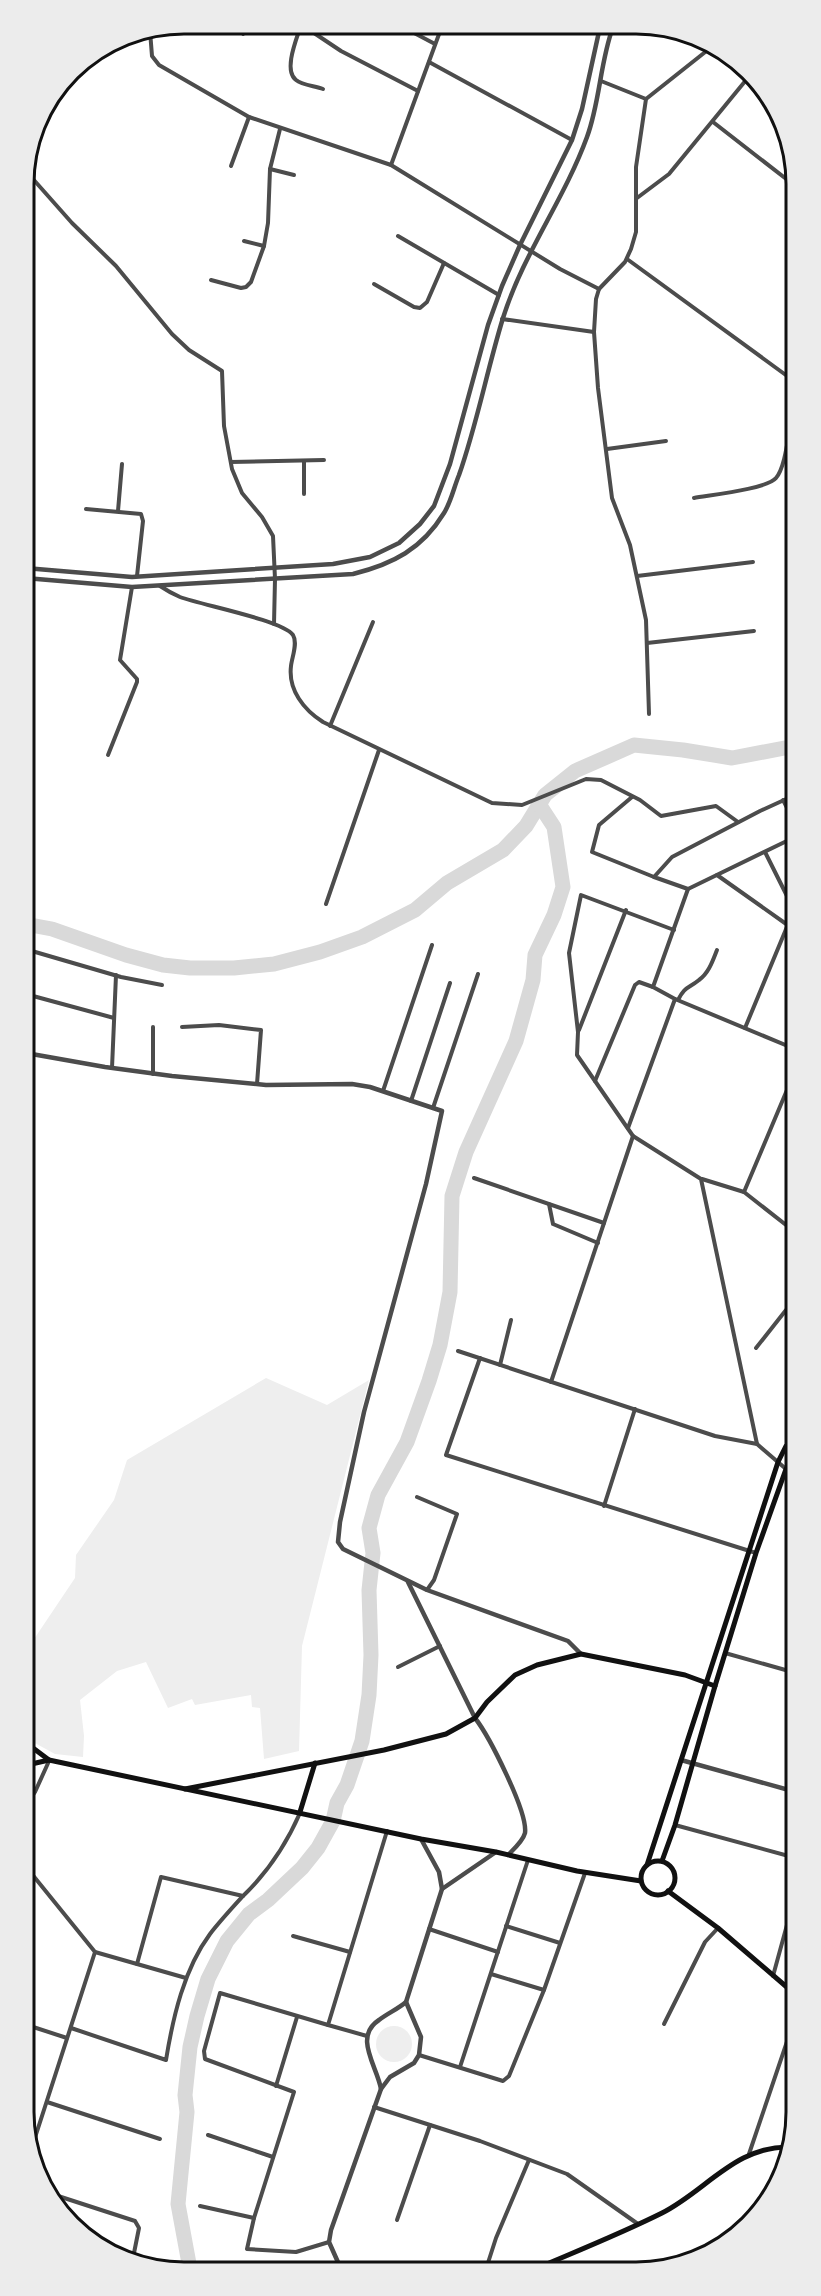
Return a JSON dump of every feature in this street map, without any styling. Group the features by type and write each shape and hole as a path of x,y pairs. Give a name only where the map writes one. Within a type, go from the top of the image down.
{"main road":[{"path":"662,1862 693,1764 778,1462 786,1446"},
{"path":"647,1865 652,1862 662,1862 671,1867 675,1877 668,1892 651,1894 646,1891 641,1875 647,1865 706,1683 753,1552 786,1469"},
{"path":"183,1789 384,1750 446,1734 475,1718 487,1702 515,1675 537,1665 581,1654 674,1672 715,1686"},
{"path":"34,1749 49,1760 421,1839 496,1852 585,1873 641,1881"},
{"path":"34,1763 49,1760"},
{"path":"302,1812 318,1763"},
{"path":"668,1892 718,1928 786,1987"},
{"path":"551,2262 664,2212 749,2154 775,2147 782,2147"}],"street":[{"path":"298,34 289,66 291,74 297,81 323,89"},
{"path":"315,34 341,51 418,91"},
{"path":"416,34 435,44"},
{"path":"392,165 439,34"},
{"path":"35,569 137,576 333,564 370,557 399,543 420,524 434,506 450,464 488,325 499,295 520,245 572,140 590,77 599,34"},
{"path":"35,579 132,587 353,574 380,568 404,555 429,534 446,511 466,455 502,319 514,286 574,168 588,135 611,34"},
{"path":"151,38 152,56 159,65 249,117 392,165 530,251 599,289"},
{"path":"649,714 646,621 630,545 612,498 598,388 594,332 596,299 599,289 627,259 636,232 636,167 646,99 706,52"},
{"path":"429,62 572,140"},
{"path":"601,81 646,99"},
{"path":"637,199 669,174 746,83"},
{"path":"231,166 249,117"},
{"path":"713,122 786,179"},
{"path":"211,280 241,288 251,282 264,246 268,223 270,169 280,129"},
{"path":"270,169 294,176"},
{"path":"35,180 72,223 116,266 172,334 189,350 222,370 224,426 231,462 242,493 262,517 273,536 274,624"},
{"path":"398,236 499,295"},
{"path":"244,241 264,246"},
{"path":"627,259 786,375"},
{"path":"374,284 414,308 420,308 427,303 444,263"},
{"path":"502,319 594,332"},
{"path":"607,449 666,441"},
{"path":"694,498 759,486 776,479 782,469 786,449"},
{"path":"304,460 304,494"},
{"path":"231,462 324,460"},
{"path":"118,511 122,464"},
{"path":"86,509 141,514 137,576"},
{"path":"637,576 753,561"},
{"path":"159,585 180,597 274,624 292,633 296,640 291,669 293,685 309,713 330,726 492,803 522,805 586,779 601,780 661,816 717,806 738,822"},
{"path":"108,755 137,682 137,679 120,660 132,587"},
{"path":"330,726 374,622"},
{"path":"647,644 754,632"},
{"path":"326,904 379,750"},
{"path":"632,797 599,825 592,852 654,878 688,889 786,842"},
{"path":"654,878 672,856 786,799"},
{"path":"783,800 786,806"},
{"path":"765,852 786,894"},
{"path":"717,875 786,924"},
{"path":"653,987 688,889"},
{"path":"674,930 626,910 581,895 569,953 578,1032 577,1055 633,1136 701,1179 744,1192 786,1225"},
{"path":"578,1032 626,910"},
{"path":"745,1028 786,933"},
{"path":"383,1092 432,945"},
{"path":"628,1128 676,999 683,989 698,981 708,970 717,950"},
{"path":"35,951 116,975 162,985"},
{"path":"433,1108 478,974"},
{"path":"112,1068 116,975"},
{"path":"595,1081 635,985 639,982 786,1045"},
{"path":"411,1101 450,983"},
{"path":"35,996 114,1018"},
{"path":"182,1027 219,1025 261,1030 257,1084"},
{"path":"153,1027 153,1074"},
{"path":"35,1054 153,1074 257,1084 352,1084 442,1111 426,1185 364,1412 340,1522 338,1542 344,1549 381,1569 427,1590 568,1641 581,1654"},
{"path":"744,1192 786,1092"},
{"path":"551,1382 633,1136"},
{"path":"474,1178 604,1223"},
{"path":"701,1179 758,1444"},
{"path":"549,1204 553,1224 598,1243"},
{"path":"756,1348 786,1310"},
{"path":"500,1365 511,1320"},
{"path":"458,1351 715,1436 758,1444 786,1469"},
{"path":"480,1358 446,1455 753,1552"},
{"path":"604,1506 635,1409"},
{"path":"417,1497 456,1514 434,1580 427,1590"},
{"path":"408,1581 475,1718 485,1731 501,1762 512,1788 525,1828 524,1836 508,1855"},
{"path":"398,1667 440,1646"},
{"path":"725,1653 786,1669"},
{"path":"34,1793 49,1760"},
{"path":"681,1760 786,1789"},
{"path":"70,2028 166,2060 170,2037 187,1978 209,1935 279,1854 302,1812"},
{"path":"675,1825 786,1855"},
{"path":"328,2025 387,1831"},
{"path":"381,2089 378,2074 368,2054 367,2036 377,2020 406,2002 442,1889 439,1872 421,1839"},
{"path":"442,1889 496,1852"},
{"path":"460,2067 528,1860"},
{"path":"419,2055 503,2081 509,2076 544,1990 585,1873"},
{"path":"34,1877 95,1952 187,1978"},
{"path":"137,1964 161,1877 243,1896"},
{"path":"506,1926 560,1943"},
{"path":"664,2024 705,1942 718,1928"},
{"path":"429,1929 498,1952"},
{"path":"773,1976 786,1929"},
{"path":"293,1936 351,1952"},
{"path":"36,2134 95,1952"},
{"path":"491,1974 544,1990"},
{"path":"329,2242 296,2252 248,2249 254,2218 294,2092 205,2059 204,2051 220,1993 367,2036"},
{"path":"338,2262 329,2242 331,2230 373,2106 390,2077 414,2062 419,2055 421,2037 406,2002"},
{"path":"276,2086 297,2017"},
{"path":"34,2027 67,2038"},
{"path":"749,2154 786,2042"},
{"path":"47,2102 160,2139"},
{"path":"373,2106 567,2174 638,2224"},
{"path":"397,2220 430,2125"},
{"path":"208,2134 273,2157"},
{"path":"488,2262 495,2238 529,2160"},
{"path":"62,2196 135,2221 139,2228 134,2252"},
{"path":"200,2206 254,2218"}],"shaded area":[{"path":"266,1378 327,1405 369,1380 302,1646 299,1751 264,1759 260,1708 252,1707 251,1695 195,1705 192,1699 168,1708 146,1662 117,1671 80,1700 84,1736 83,1757 55,1754 34,1743 34,1639 75,1578 76,1555 114,1500 127,1460"},
{"path":"394,2026 407,2031 412,2044 407,2057 394,2062 381,2057 376,2044 381,2031"}],"waterway":[{"path":"35,926 52,929 126,955 163,965 190,968 234,968 274,964 320,952 362,937 415,910 447,883 503,850 526,826 545,795 575,771 634,745 732,758 786,748"},
{"path":"189,2262 178,2204 187,2112 185,2095 190,2047 197,2016 208,1979 227,1941 249,1914 268,1900 302,1868 318,1848 333,1821 337,1803 347,1785 362,1741 369,1695 371,1655 369,1590 373,1553 369,1528 378,1495 407,1442 440,1345 450,1292 452,1196 466,1152 516,1041 533,980 535,955 554,915 563,887 554,827 539,804"}]}
